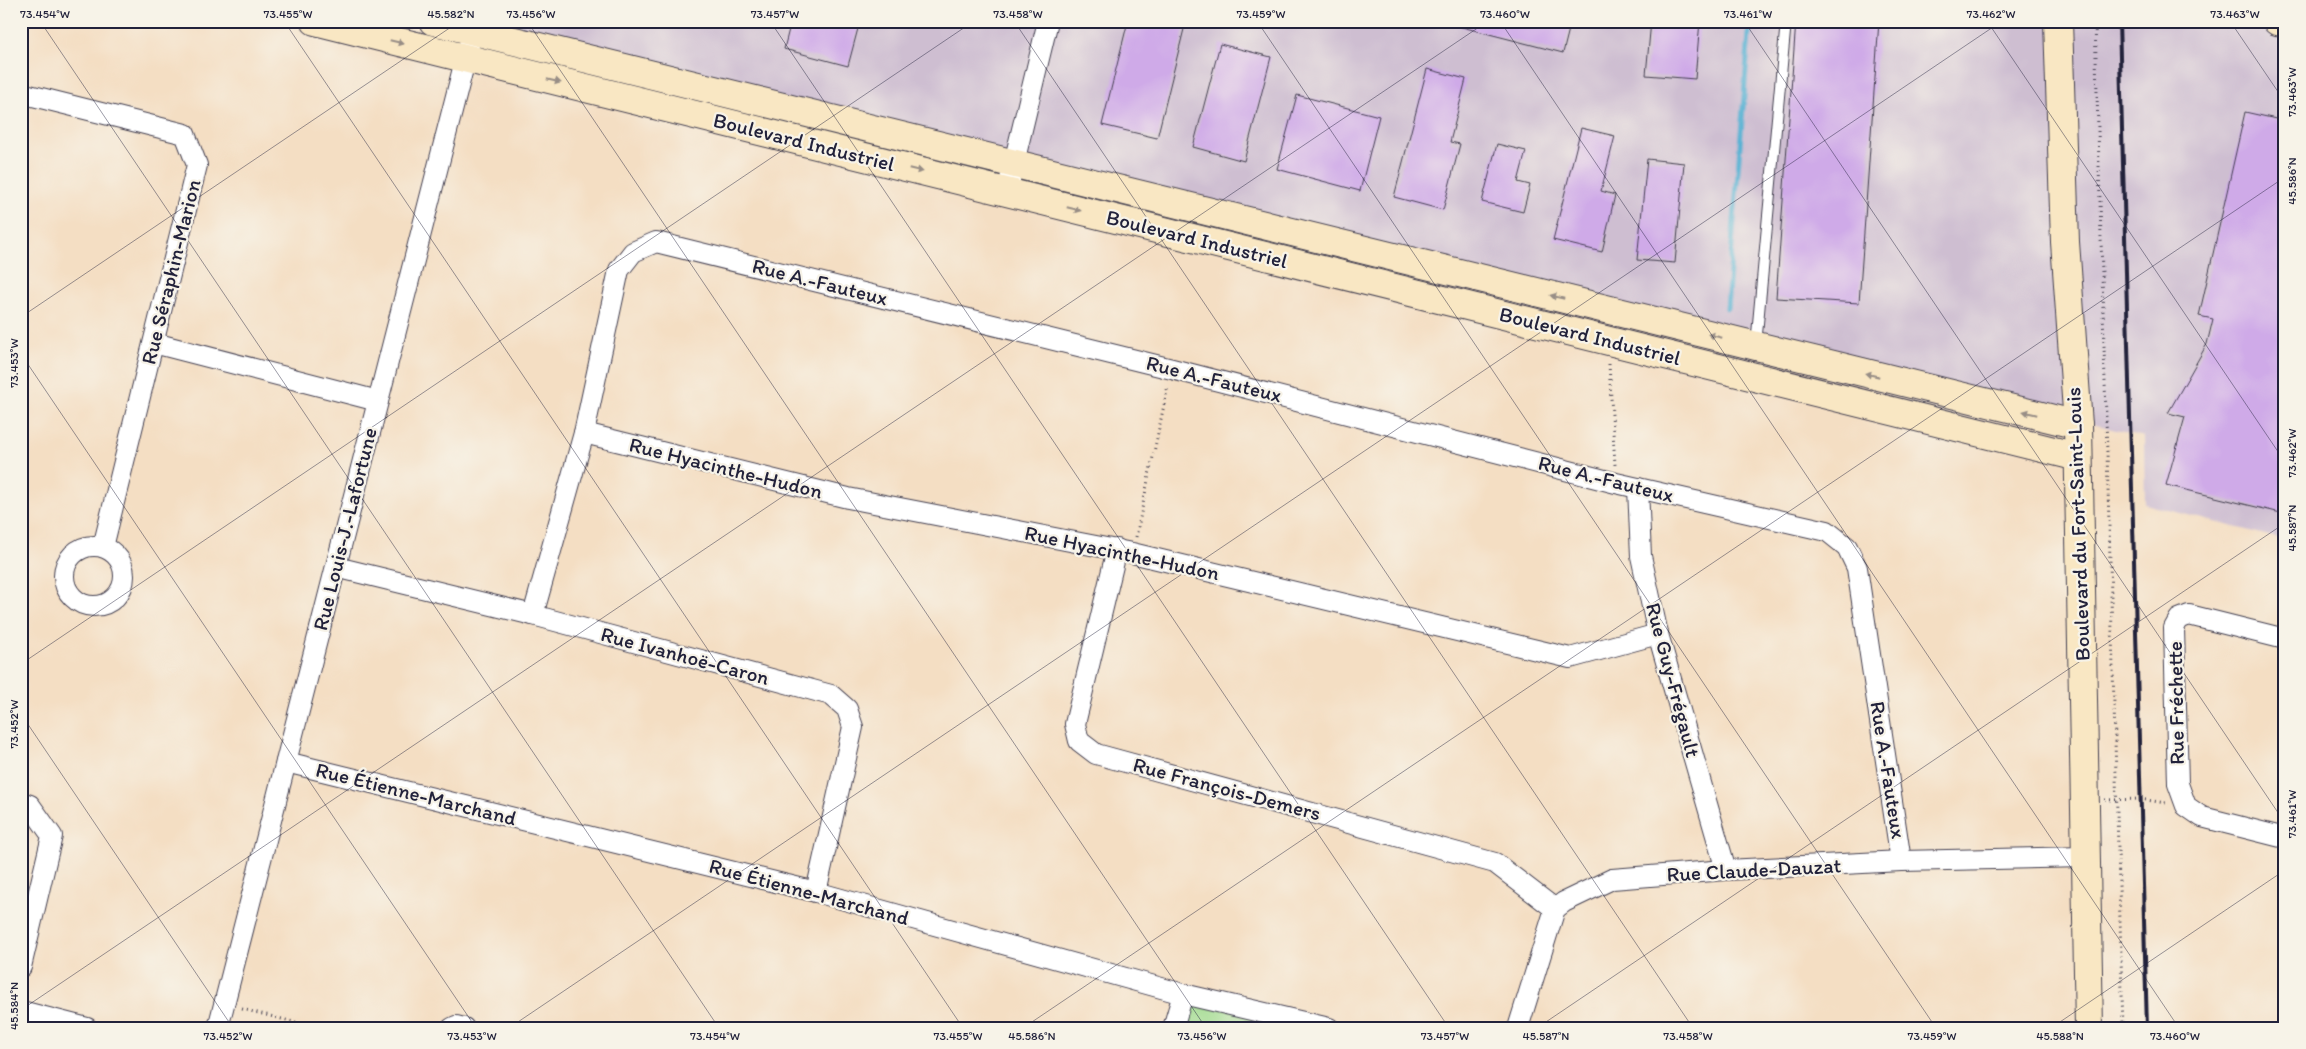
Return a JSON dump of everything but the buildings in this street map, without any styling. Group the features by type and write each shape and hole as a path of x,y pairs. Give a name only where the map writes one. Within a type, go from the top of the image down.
{"street":[{"name":"Boulevard Industriel","path":"316,21 2078,457"},
{"name":"Boulevard Industriel","path":"433,21 2078,425"},
{"path":"1006,192 1048,21"},
{"name":"Boulevard du Fort-Saint-Louis","path":"2058,21 2065,242 2078,425 2089,1028"},
{"path":"2277,21 2285,23"},
{"name":"Rue Louis-J.-Lafortune","path":"218,1028 473,31"},
{"path":"594,90 601,62"},
{"name":"Rue Séraphin-Marion","path":"21,93 185,134 197,165 102,547"},
{"path":"1170,233 1179,204"},
{"path":"1239,250 1246,221"},
{"name":"Rue A.-Fauteux","path":"533,615 584,433 619,270 633,252 656,242 1172,369 1616,483 1827,531 1848,547 1857,568 1901,861"},
{"path":"1347,276 1357,248"},
{"path":"1510,317 1518,288"},
{"path":"1666,355 1673,326"},
{"path":"154,343 378,401"},
{"path":"1738,373 1750,345"},
{"name":"Rue Hyacinthe-Hudon","path":"584,433 848,498 1124,551 1570,658 1658,634"},
{"name":"Rue Guy-Frégault","path":"1638,488 1641,556 1658,634 1726,870"},
{"name":"Rue François-Demers","path":"1124,551 1075,724 1079,741 1096,754 1495,863 1555,909"},
{"name":"Rue Ivanhoë-Caron","path":"336,567 533,615 831,695 847,709 854,727 816,892"},
{"name":"Rue Fréchette","path":"2186,806 2178,784 2174,639 2177,621 2188,615 2285,639"},
{"name":"Rue Étienne-Marchand","path":"286,762 816,892 1183,994 1329,1028"},
{"path":"21,802 30,805 52,836 21,967"},
{"path":"2186,806 2202,817 2285,838"},
{"name":"Rue Claude-Dauzat","path":"1555,909 1564,902 1612,879 1726,870 1901,861 2086,857"},
{"path":"1518,1028 1555,909"},
{"path":"1173,1028 1183,994"},
{"path":"21,1011 86,1028"},
{"path":"452,1028 456,1026 464,1028"}],"lane":[{"path":"1750,345 1786,21"}],"path":[{"name":"Boulevard du Fort-Saint-Louis","path":"2095,21 2123,1028"},
{"path":"1608,341 1616,483"},
{"path":"1124,551 1172,369"},
{"path":"2084,800 2140,799 2186,806"},
{"path":"224,1004 318,1028"}],"shaded area":[{"path":"464,21 2285,21 2285,540 2145,504 2144,437"}],"green space":[{"path":"1183,994 1329,1028 1173,1028"}],"waterway":[{"path":"1727,308 1750,21"}],"railway":[{"path":"2119,21 2147,1028"}]}
